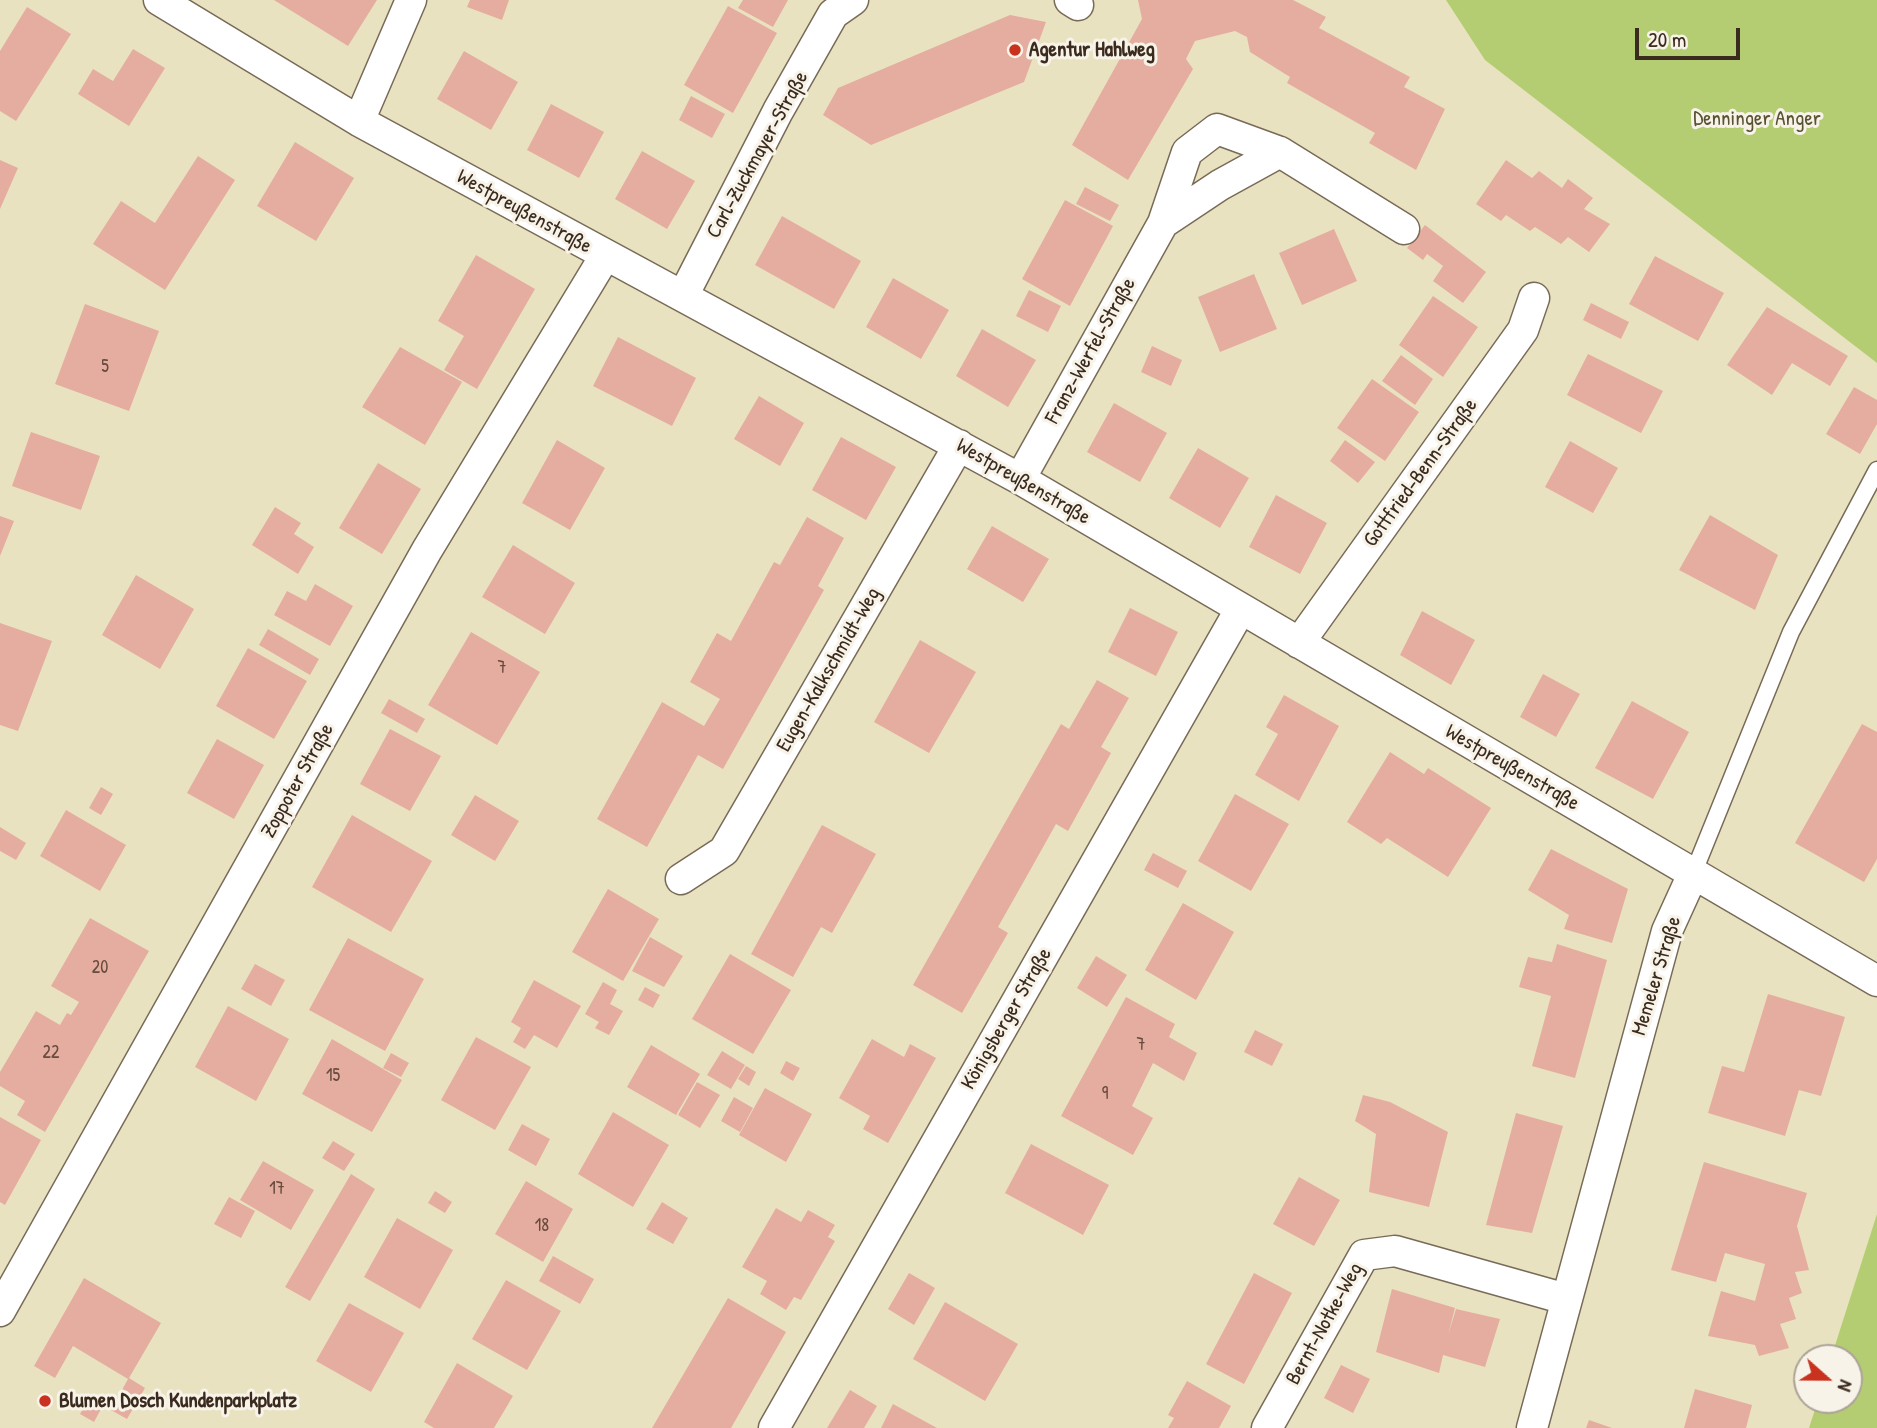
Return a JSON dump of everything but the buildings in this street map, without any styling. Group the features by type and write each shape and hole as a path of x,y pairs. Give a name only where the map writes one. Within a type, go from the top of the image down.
{"street":[{"name":"Westpreußenstraße","path":"159,0 359,121 605,257 683,296 1020,479 1877,981"},
{"path":"359,121 411,0"},
{"name":"Carl-Zuckmayer-Straße","path":"683,296 778,111 842,5"},
{"name":"Franz-Werfel-Straße","path":"1020,479 1163,223 1187,152 1217,129 1280,152 1404,229"},
{"name":"Franz-Werfel-Straße","path":"1163,223 1220,185 1280,152"},
{"name":"Zoppoter Straße","path":"0,1311 427,550 605,257"},
{"name":"Gottfried-Benn-Straße","path":"1299,643 1523,330 1534,298"},
{"name":"Eugen-Kalkschmidt-Weg","path":"681,879 724,851 959,445"},
{"name":"Königsberger Straße","path":"774,1428 1240,610"},
{"name":"Memeler Straße","path":"1532,1428 1667,931 1693,874"},
{"name":"Bernt-Notke-Weg","path":"1266,1428 1364,1255 1395,1251 1566,1299"}],"lane":[{"name":"Memeler Straße","path":"1693,874 1791,632 1877,470"}],"green space":[{"name":"Denninger Anger","path":"1446,0 1877,0 1877,363 1485,60"},
{"path":"1877,1214 1877,1428 1809,1428 1814,1414 1863,1414 1863,1344 1835,1344"}],"place":[{"name":"Agentur Hahlweg","path":"1015,50"},
{"name":"Blumen Dosch Kundenparkplatz","path":"45,1401"}]}
